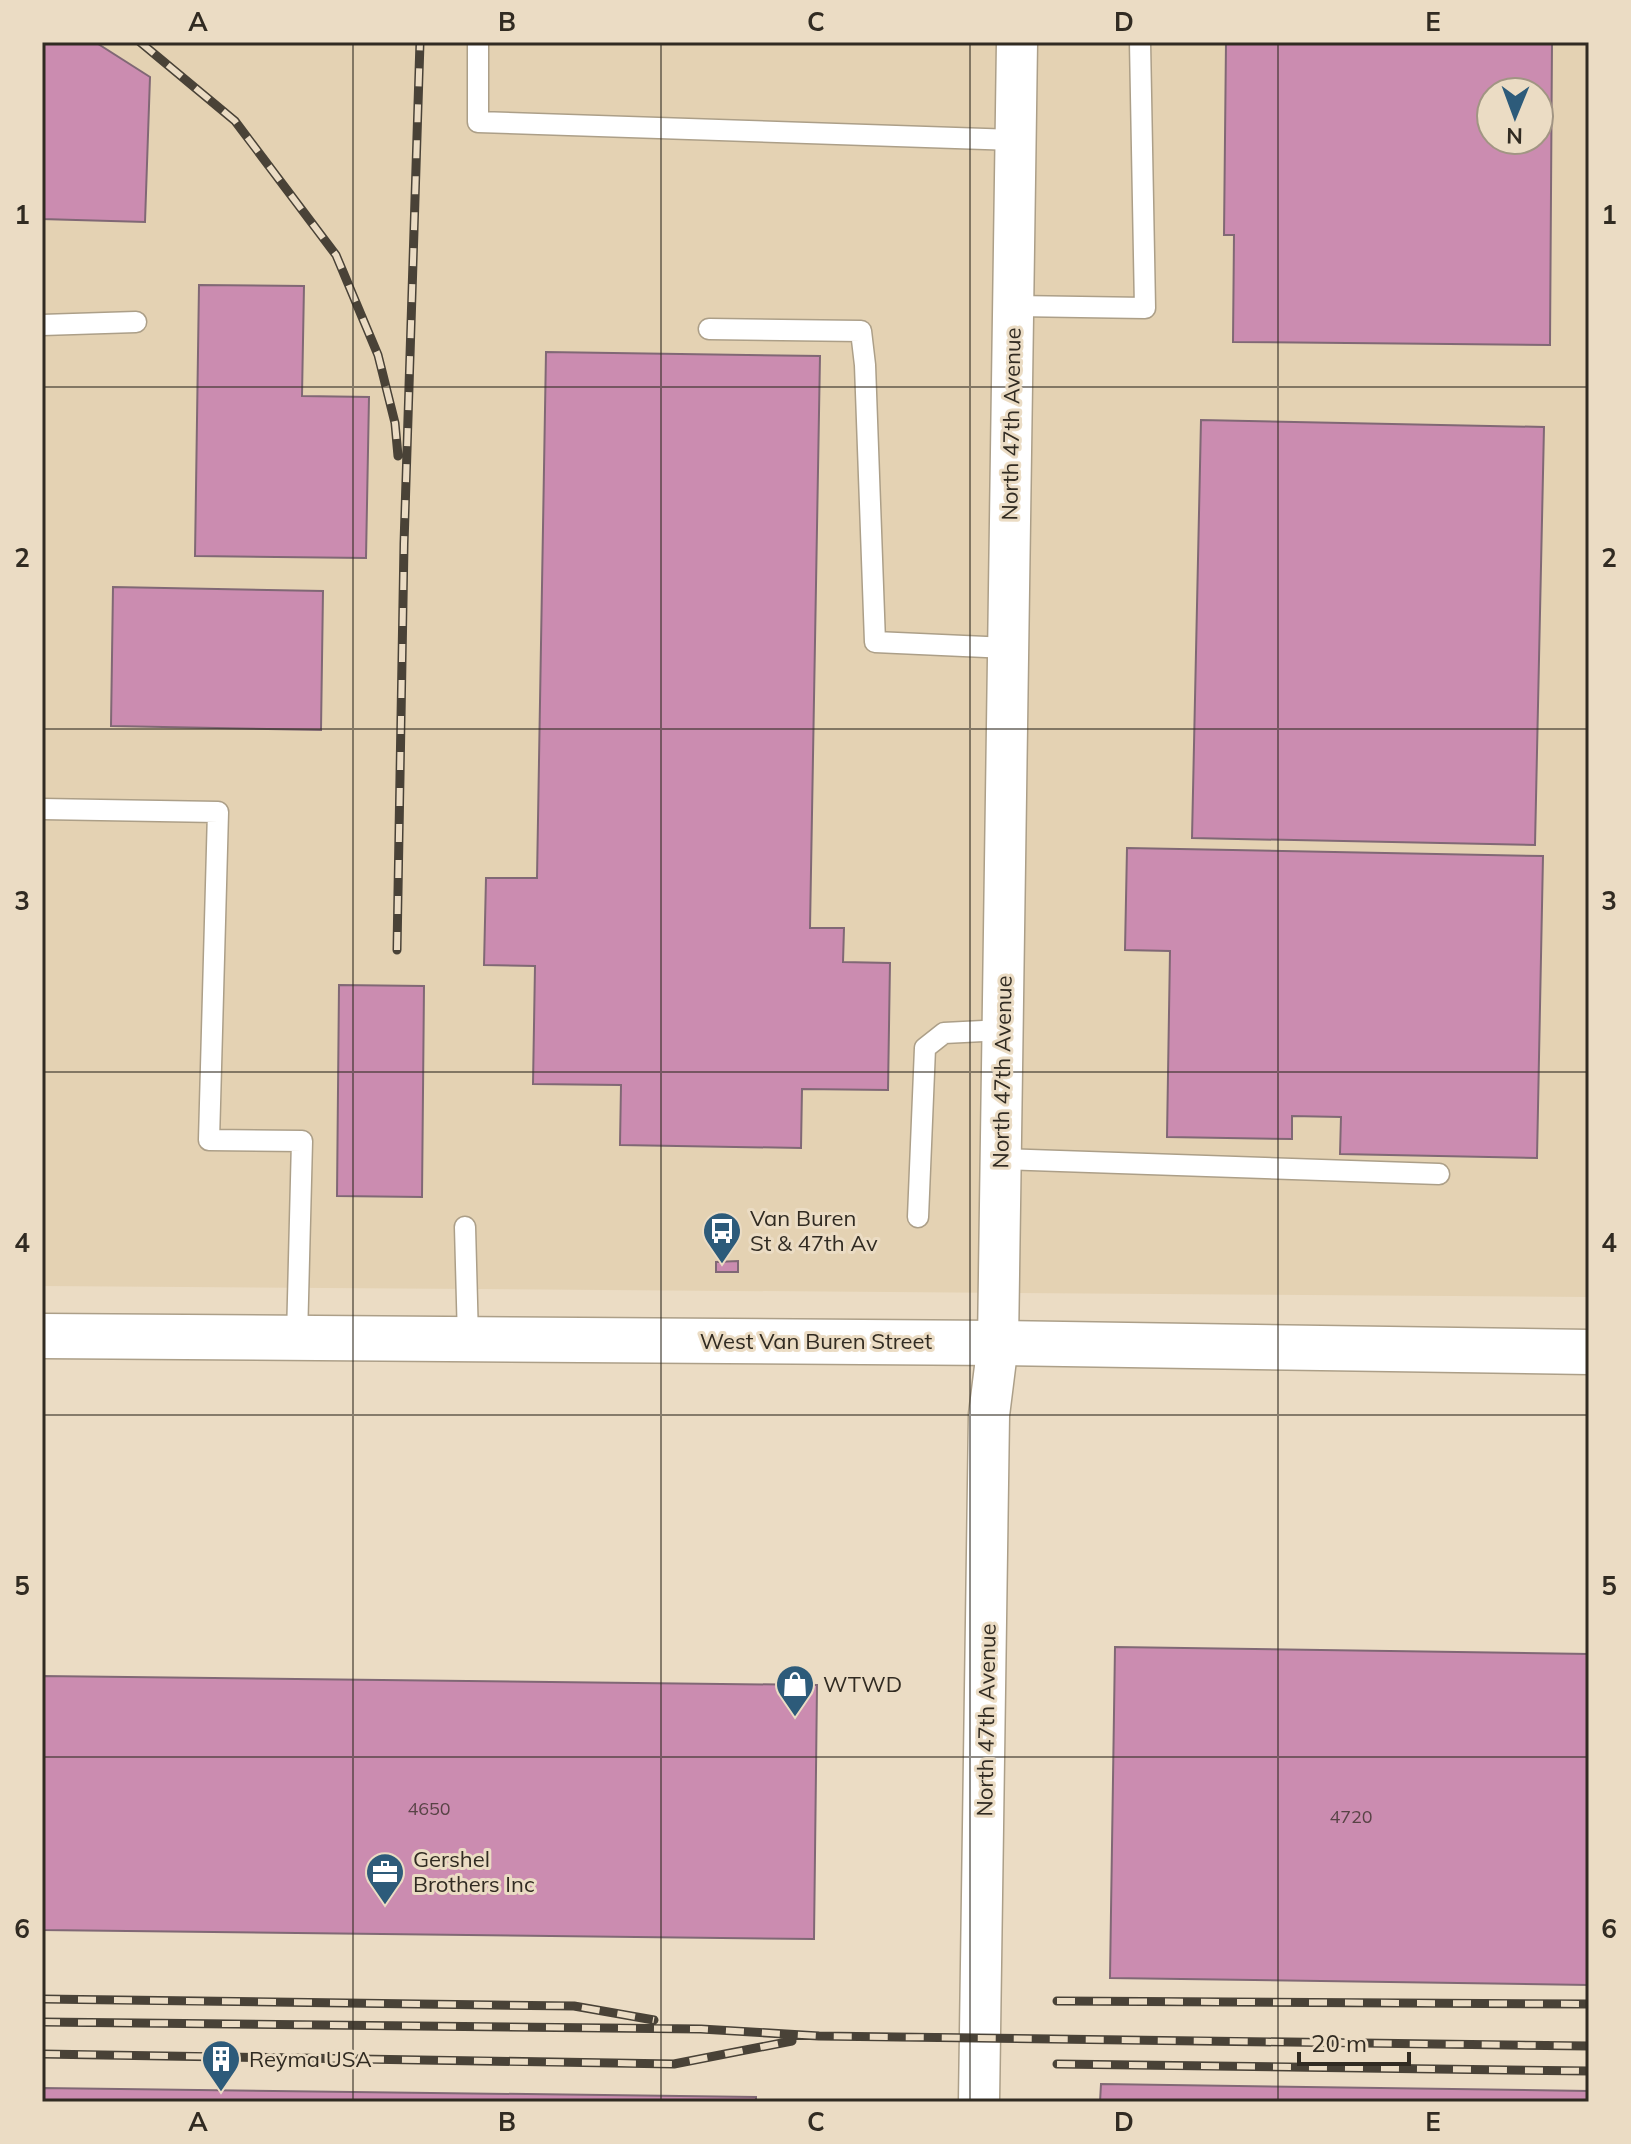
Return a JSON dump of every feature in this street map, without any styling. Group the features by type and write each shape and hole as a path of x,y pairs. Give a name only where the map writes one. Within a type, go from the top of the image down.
{"main road":[{"name":"West Van Buren Street","path":"42,1336 998,1343 1589,1352"}],"street":[{"name":"North 47th Avenue","path":"979,2102 989,1415 998,1343 1017,42"}],"lane":[{"path":"478,42 478,122 1015,140"},
{"path":"1013,306 1145,308 1140,42"},
{"path":"42,325 136,322"},
{"path":"709,329 861,331 868,431 875,642 1008,648"},
{"path":"42,809 218,812 209,1140 302,1141 297,1338"},
{"path":"918,1217 925,1048 944,1033 1003,1030"},
{"path":"1001,1159 1439,1174"},
{"path":"465,1227 468,1339"}],"shaded area":[{"path":"42,42 1589,42 1589,1297 42,1286"}],"building":[{"path":"42,42 95,42 150,77 145,222 42,219"},
{"path":"1226,42 1552,42 1552,76 1475,76 1475,156 1551,156 1550,345 1233,342 1234,235 1224,235"},
{"path":"199,285 304,286 302,396 369,397 366,558 195,556"},
{"path":"546,352 820,356 810,928 844,928 843,962 890,963 888,1090 802,1089 801,1148 620,1145 621,1085 533,1084 535,966 484,965 486,878 537,878"},
{"path":"1201,420 1544,427 1535,845 1192,838"},
{"path":"113,587 323,591 321,730 111,726"},
{"path":"1127,848 1543,856 1537,1158 1340,1154 1341,1117 1292,1116 1292,1139 1167,1137 1170,951 1125,950"},
{"path":"339,985 424,986 422,1197 337,1196"},
{"path":"738,1261 738,1272 716,1272 716,1262"},
{"path":"1115,1647 1589,1654 1589,1985 1110,1978"},
{"path":"42,1676 817,1685 814,1939 42,1930"},
{"path":"1101,2084 1589,2091 1589,2102 1100,2102"},
{"name":"Reyma USA","path":"42,2088 756,2097 756,2102 42,2102"}],"railway":[{"path":"140,42 235,121 336,255 378,355 395,423 398,456"},
{"path":"397,950 404,544 420,42"},
{"path":"42,1999 574,2006 654,2020"},
{"path":"1057,2001 1589,2004"},
{"path":"42,2022 701,2029 819,2036 1589,2046"},
{"path":"42,2054 674,2064 792,2041"},
{"path":"1057,2064 1589,2071"}],"place":[{"name":"Van Buren St & 47th Av","path":"722,1265"},
{"name":"WTWD","path":"795,1718"},
{"name":"Gershel Brothers Inc","path":"385,1906"},
{"name":"Reyma USA","path":"221,2093"}]}
